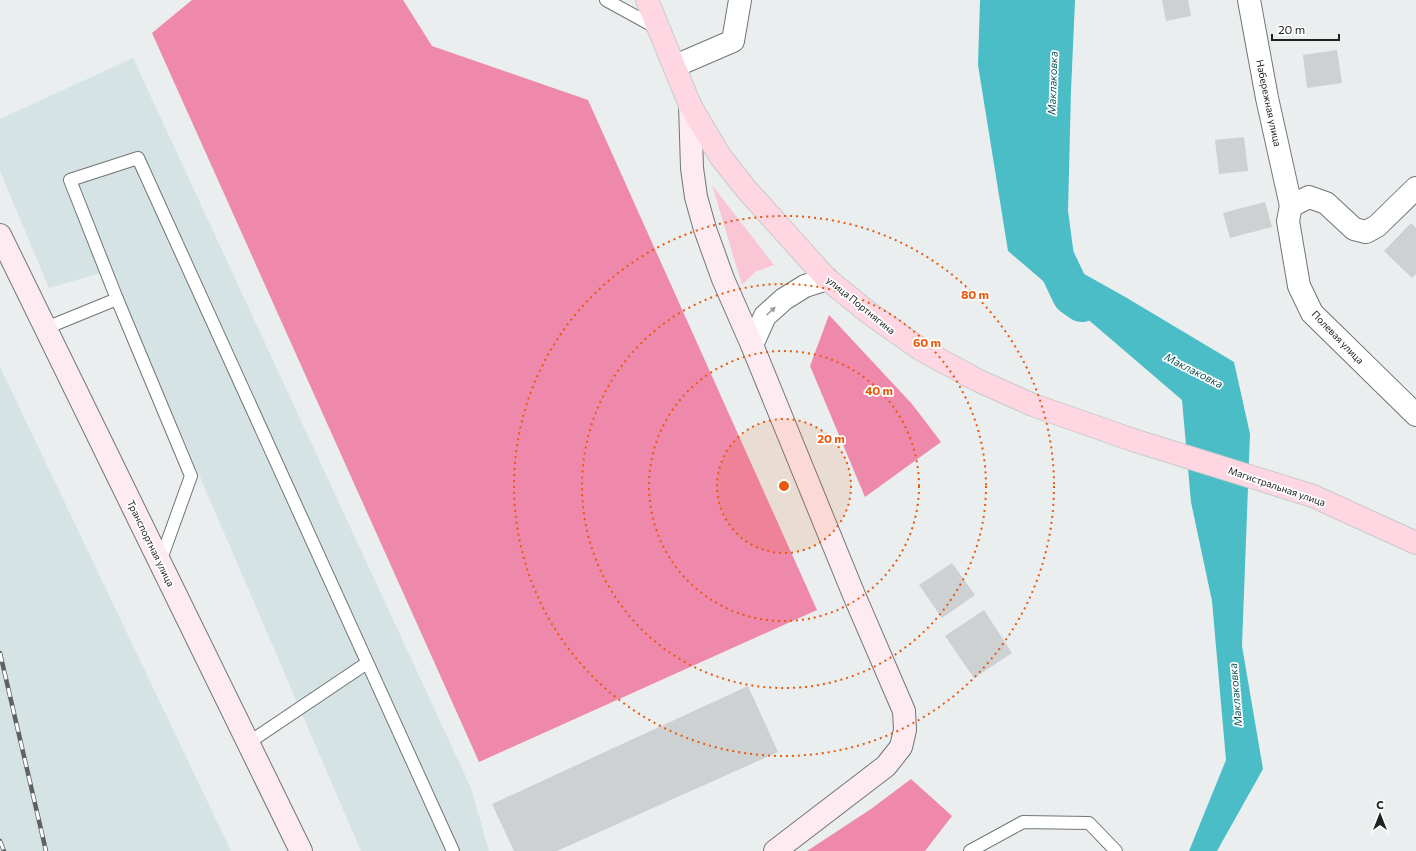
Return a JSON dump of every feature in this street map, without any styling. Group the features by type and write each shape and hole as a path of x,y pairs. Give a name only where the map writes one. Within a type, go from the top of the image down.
{"main road":[{"name":"улица Портнягина","path":"647,0 690,105 720,156 742,184 827,278 869,313 920,350 979,381 1033,405 1133,440"},
{"name":"Магистральная улица","path":"1133,440 1313,496 1415,540"}],"street":[{"path":"675,66 733,41 740,0"},
{"name":"Набережная улица","path":"1249,0 1267,98 1291,206"},
{"path":"690,105 692,168 696,197 705,229 723,278 904,712 905,730 901,747 886,766 775,851"},
{"path":"1291,206 1308,197 1326,203 1354,229 1366,232 1377,226 1416,188"},
{"name":"Полевая улица","path":"1291,206 1288,221 1299,286 1312,313 1416,415"},
{"name":"Транспортная улица","path":"0,235 301,851"},
{"path":"752,345 765,316 775,307 784,299 805,286 827,278"}],"lane":[{"path":"606,0 660,30"},
{"path":"160,562 191,476 70,180 138,158 453,851"},
{"path":"46,328 118,299"},
{"path":"248,743 368,663"},
{"path":"970,851 1023,822 1089,823 1116,851"}],"shaded area":[{"path":"192,0 403,0 432,46 588,100 817,610 479,762 152,33"},
{"path":"133,58 471,788 489,851 361,851 111,270 49,288 0,171 0,119"},
{"path":"712,185 774,265 755,272 742,285"},
{"path":"829,315 912,404 941,442 865,497 810,366"},
{"path":"0,367 231,851 0,851"},
{"path":"911,779 952,816 925,851 807,851 871,809"}],"water":[{"path":"980,0 1058,0 1051,90 1048,212 1054,257 1127,298 1234,362 1250,434 1242,646 1263,769 1217,851 1189,851 1226,760 1212,601 1191,502 1182,400 1008,251 978,65"}],"building":[{"path":"1162,0 1188,0 1191,16 1166,21"},
{"path":"1337,50 1342,83 1307,88 1303,55"},
{"path":"1244,137 1248,171 1219,174 1215,140"},
{"path":"1265,202 1272,227 1230,238 1223,213"},
{"path":"1411,223 1416,228 1416,274 1412,278 1384,251"},
{"path":"952,563 975,595 942,618 919,585"},
{"path":"984,610 1012,653 974,678 945,636"},
{"path":"748,686 778,752 557,851 514,851 492,804"}],"waterway":[{"name":"Маклаковка","path":"1055,0 1048,212 1054,257 1072,295 1082,302"}],"railway":[{"path":"0,653 46,851"},
{"path":"0,841 4,851"}]}
